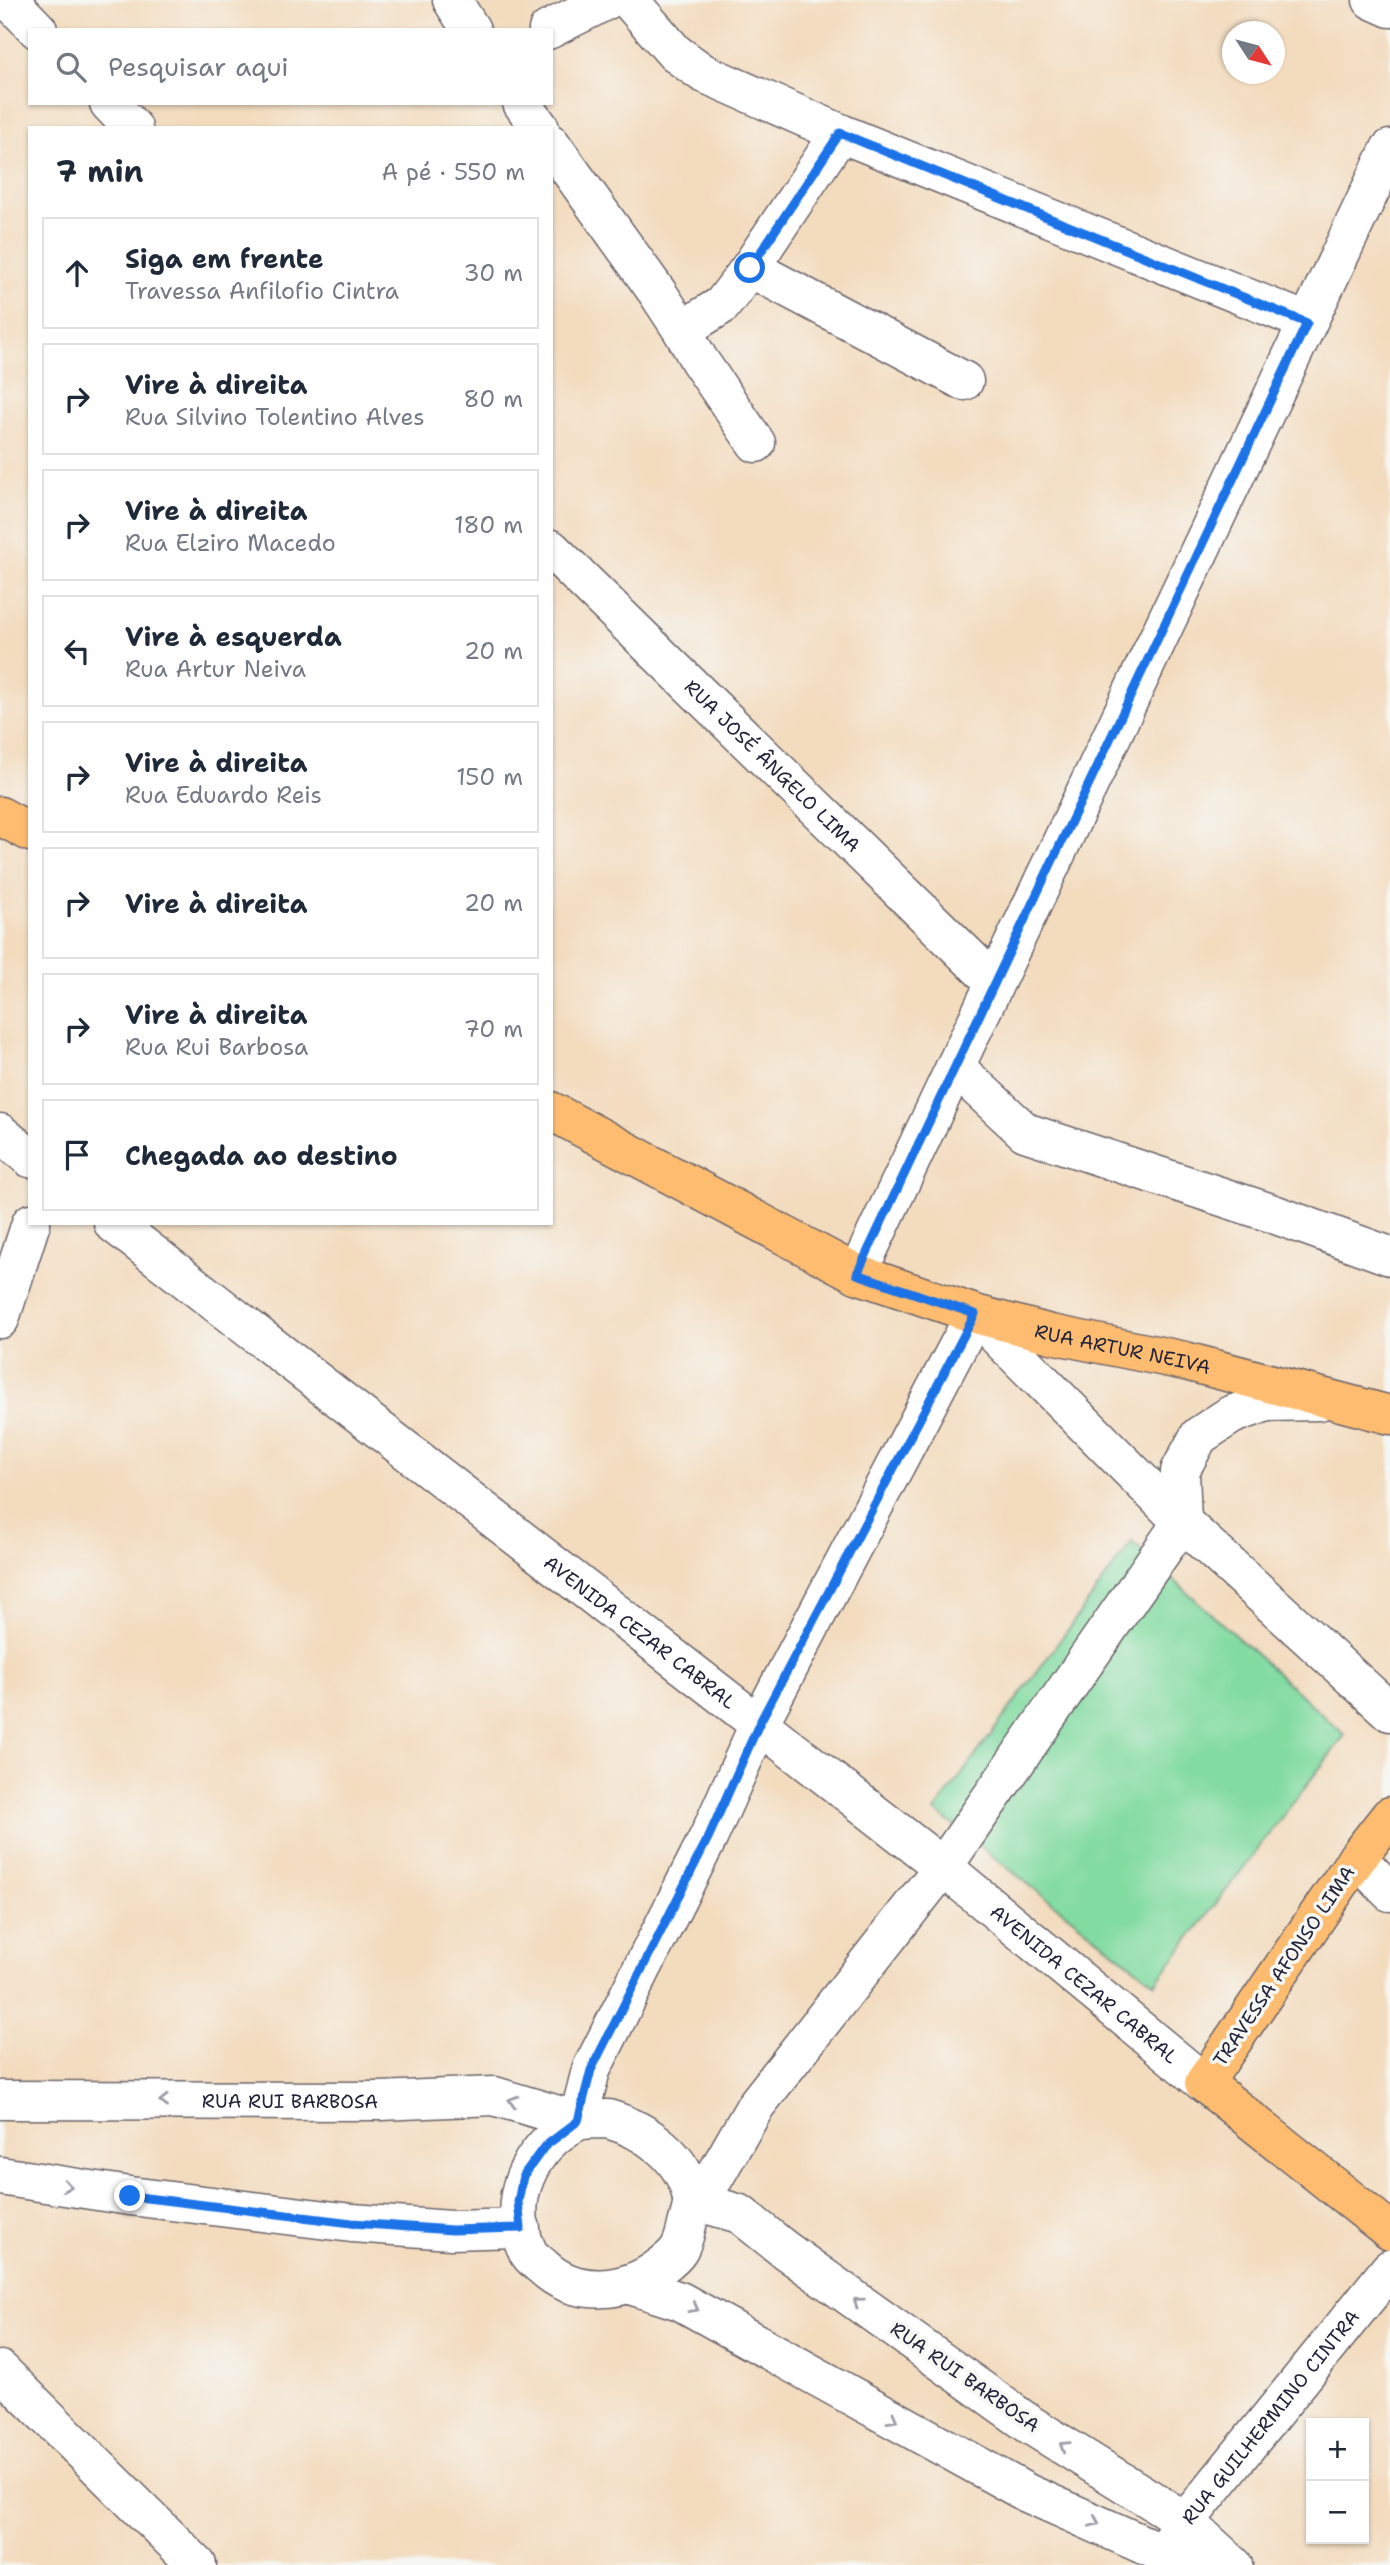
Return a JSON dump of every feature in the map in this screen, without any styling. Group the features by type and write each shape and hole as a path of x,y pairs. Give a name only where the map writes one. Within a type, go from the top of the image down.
{"main road":[{"path":"0,816 28,831"},
{"name":"RUA ARTUR NEIVA","path":"553,1112 857,1274 975,1314 1051,1334 1185,1361 1390,1415"},
{"name":"TRAVESSA AFONSO LIMA","path":"1204,2083 1357,1858 1390,1816"},
{"name":"AVENIDA CEZAR CABRAL","path":"1204,2083 1390,2231"}],"street":[{"path":"9,0 36,28"},
{"path":"452,0 470,28"},
{"path":"552,28 607,0"},
{"path":"629,0 675,53 703,73 840,133 1307,323"},
{"path":"1372,0 1390,8"},
{"path":"111,105 131,126"},
{"path":"523,105 539,126"},
{"path":"682,330 722,305 750,268 840,133"},
{"path":"553,147 657,292 699,360 756,443"},
{"path":"857,1274 1390,149"},
{"path":"750,268 964,380"},
{"name":"RUA JOSÉ ÂNGELO LIMA","path":"553,551 994,982"},
{"path":"955,1067 1025,1132 1268,1212 1390,1256"},
{"path":"0,1133 28,1156"},
{"path":"0,1319 31,1225"},
{"name":"AVENIDA CEZAR CABRAL","path":"116,1225 943,1867 1204,2083"},
{"path":"578,2121 591,2070 709,1836 759,1724 975,1314 1182,1522 1390,1712"},
{"path":"692,2200 678,2164 655,2141 625,2124 608,2119 578,2121 544,2147 523,2176 518,2202 521,2228 529,2253 550,2273 575,2286 600,2290 630,2285 659,2268 682,2247 692,2200 714,2178 756,2105 943,1867 1182,1522 1180,1471 1199,1436 1231,1415 1267,1402 1328,1400"},
{"path":"1357,1858 1390,1892"},
{"name":"RUA RUI BARBOSA","path":"0,2100 381,2101 494,2096 578,2121"},
{"path":"0,2176 130,2196 352,2223 452,2230 521,2228"},
{"name":"RUA RUI BARBOSA","path":"692,2200 740,2214 785,2250 1029,2424 1185,2521 1233,2565"},
{"name":"RUA GUILHERMINO CINTRA","path":"1168,2561 1185,2521 1390,2269"},
{"path":"630,2285 680,2301 1027,2493 1168,2561"},
{"path":"0,2370 197,2565"}],"green space":[{"path":"1132,1542 1345,1735 1155,1983 935,1811"}],"route":[{"path":"130,2196 352,2223 452,2230 521,2228 518,2202 523,2176 544,2147 578,2121 591,2070 709,1836 759,1724 975,1314 857,1274 1307,323 840,133 750,268"}]}
